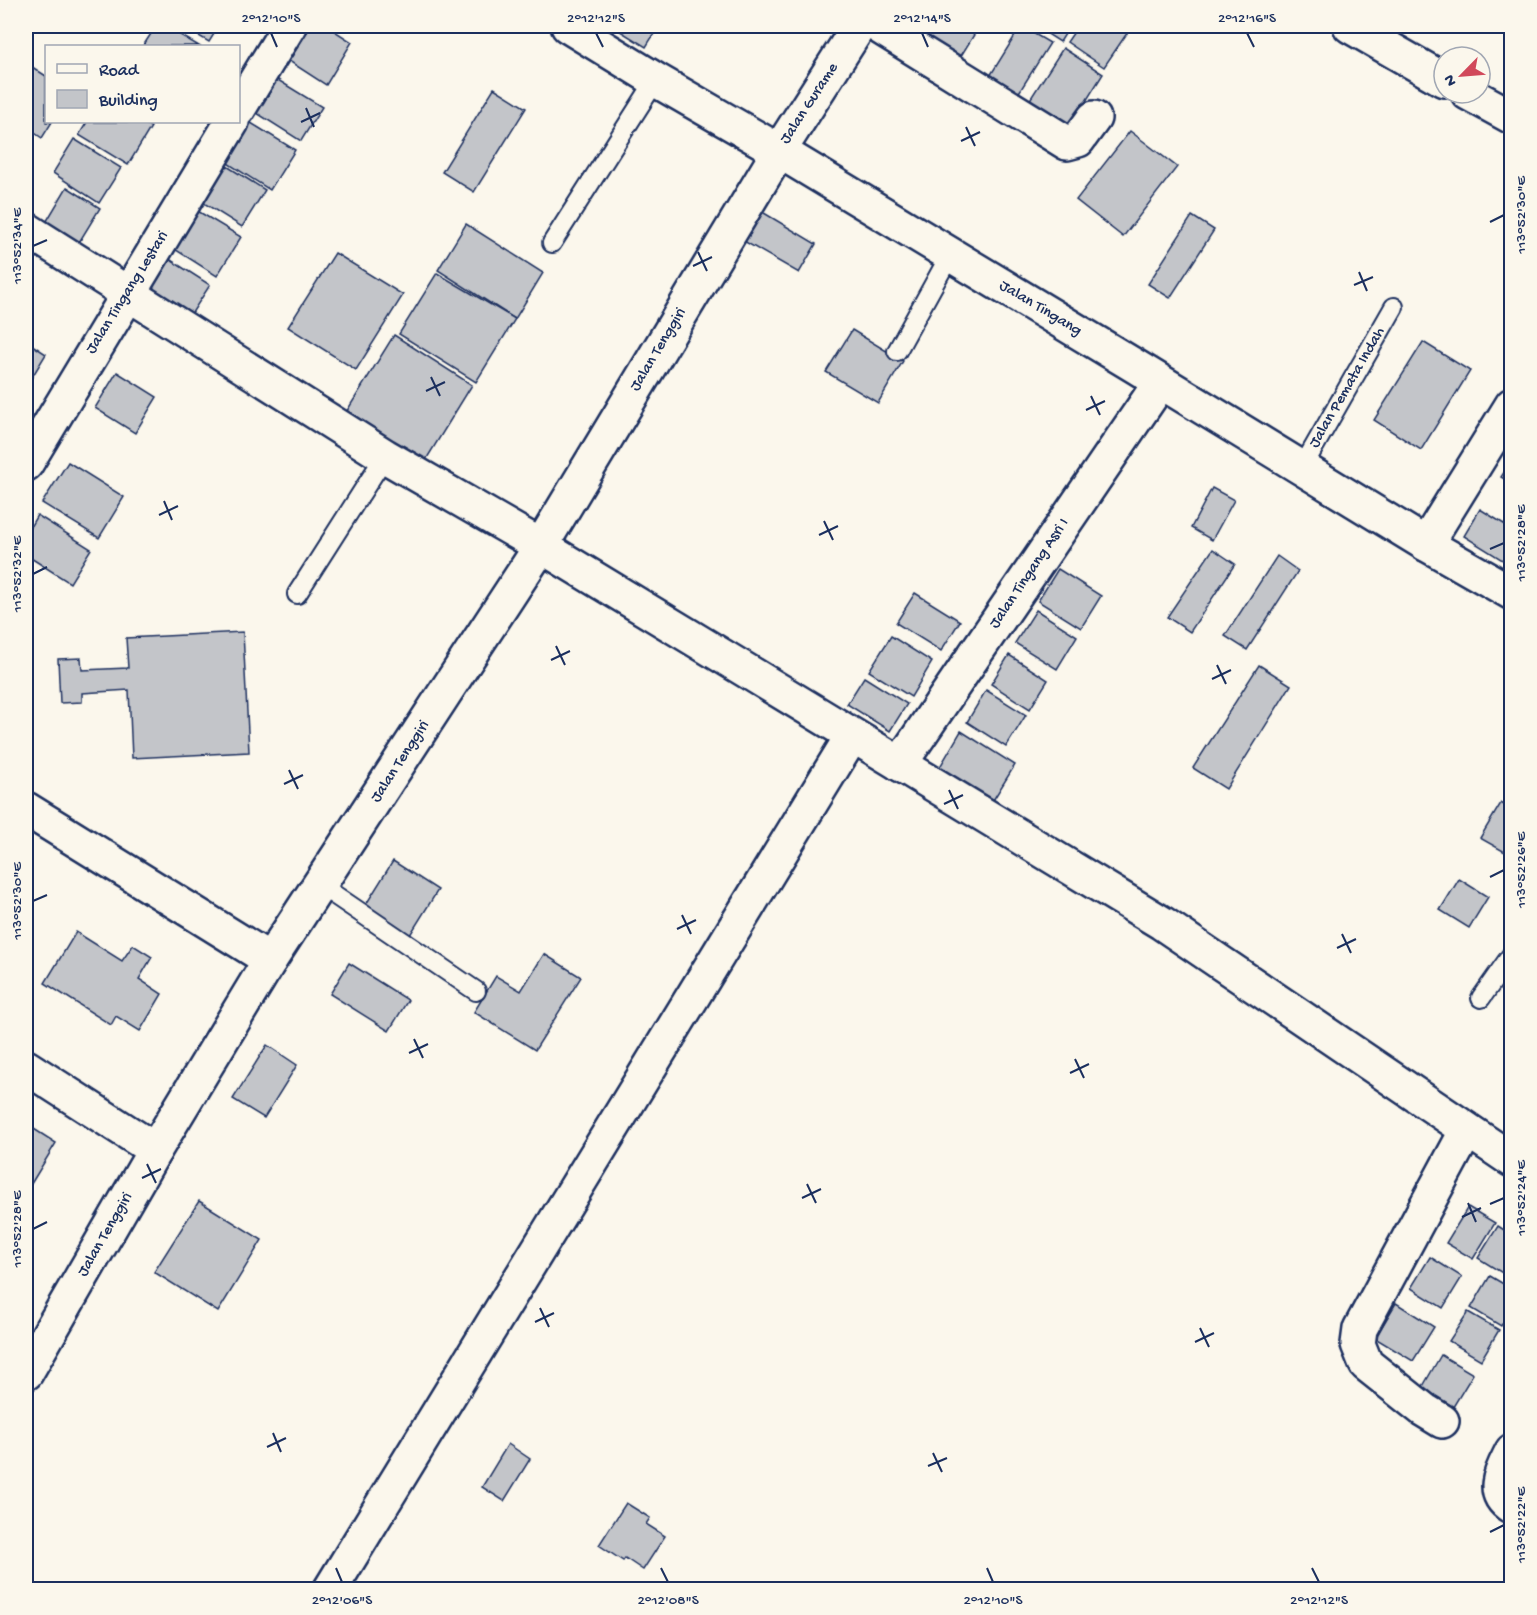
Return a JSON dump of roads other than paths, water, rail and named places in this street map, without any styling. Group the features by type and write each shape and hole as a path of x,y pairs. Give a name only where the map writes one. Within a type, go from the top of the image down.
{"street":[{"path":"240,107 289,26"},
{"name":"Jalan Tingang","path":"568,26 779,151 1426,544 1512,593"},
{"name":"Jalan Gurame","path":"779,151 859,26"},
{"path":"878,26 1066,143 1078,140 1094,118"},
{"path":"1350,26 1432,73"},
{"path":"1490,105 1512,117"},
{"name":"Jalan Tingang Lestari","path":"26,464 93,348 129,296 231,123"},
{"name":"Jalan Tenggiri","path":"26,1373 270,960 541,546 779,151"},
{"path":"26,229 385,456 541,546 1162,923 1512,1160"},
{"name":"Jalan Tingang Asri I","path":"900,764 1160,383"},
{"path":"1426,544 1512,405"},
{"path":"330,1590 852,736"},
{"path":"26,808 270,960"},
{"path":"26,1067 156,1150"},
{"path":"1442,1421 1424,1410 1366,1364 1358,1344 1360,1329 1467,1130"},
{"path":"1512,1451 1499,1477 1500,1494 1512,1507"}],"lane":[{"path":"552,243 656,80"},
{"path":"897,351 950,255"},
{"name":"Jalan Pemata Indah","path":"1302,468 1394,307"},
{"path":"297,594 385,456"},
{"path":"320,885 476,991"},
{"path":"1481,998 1512,954"}]}
